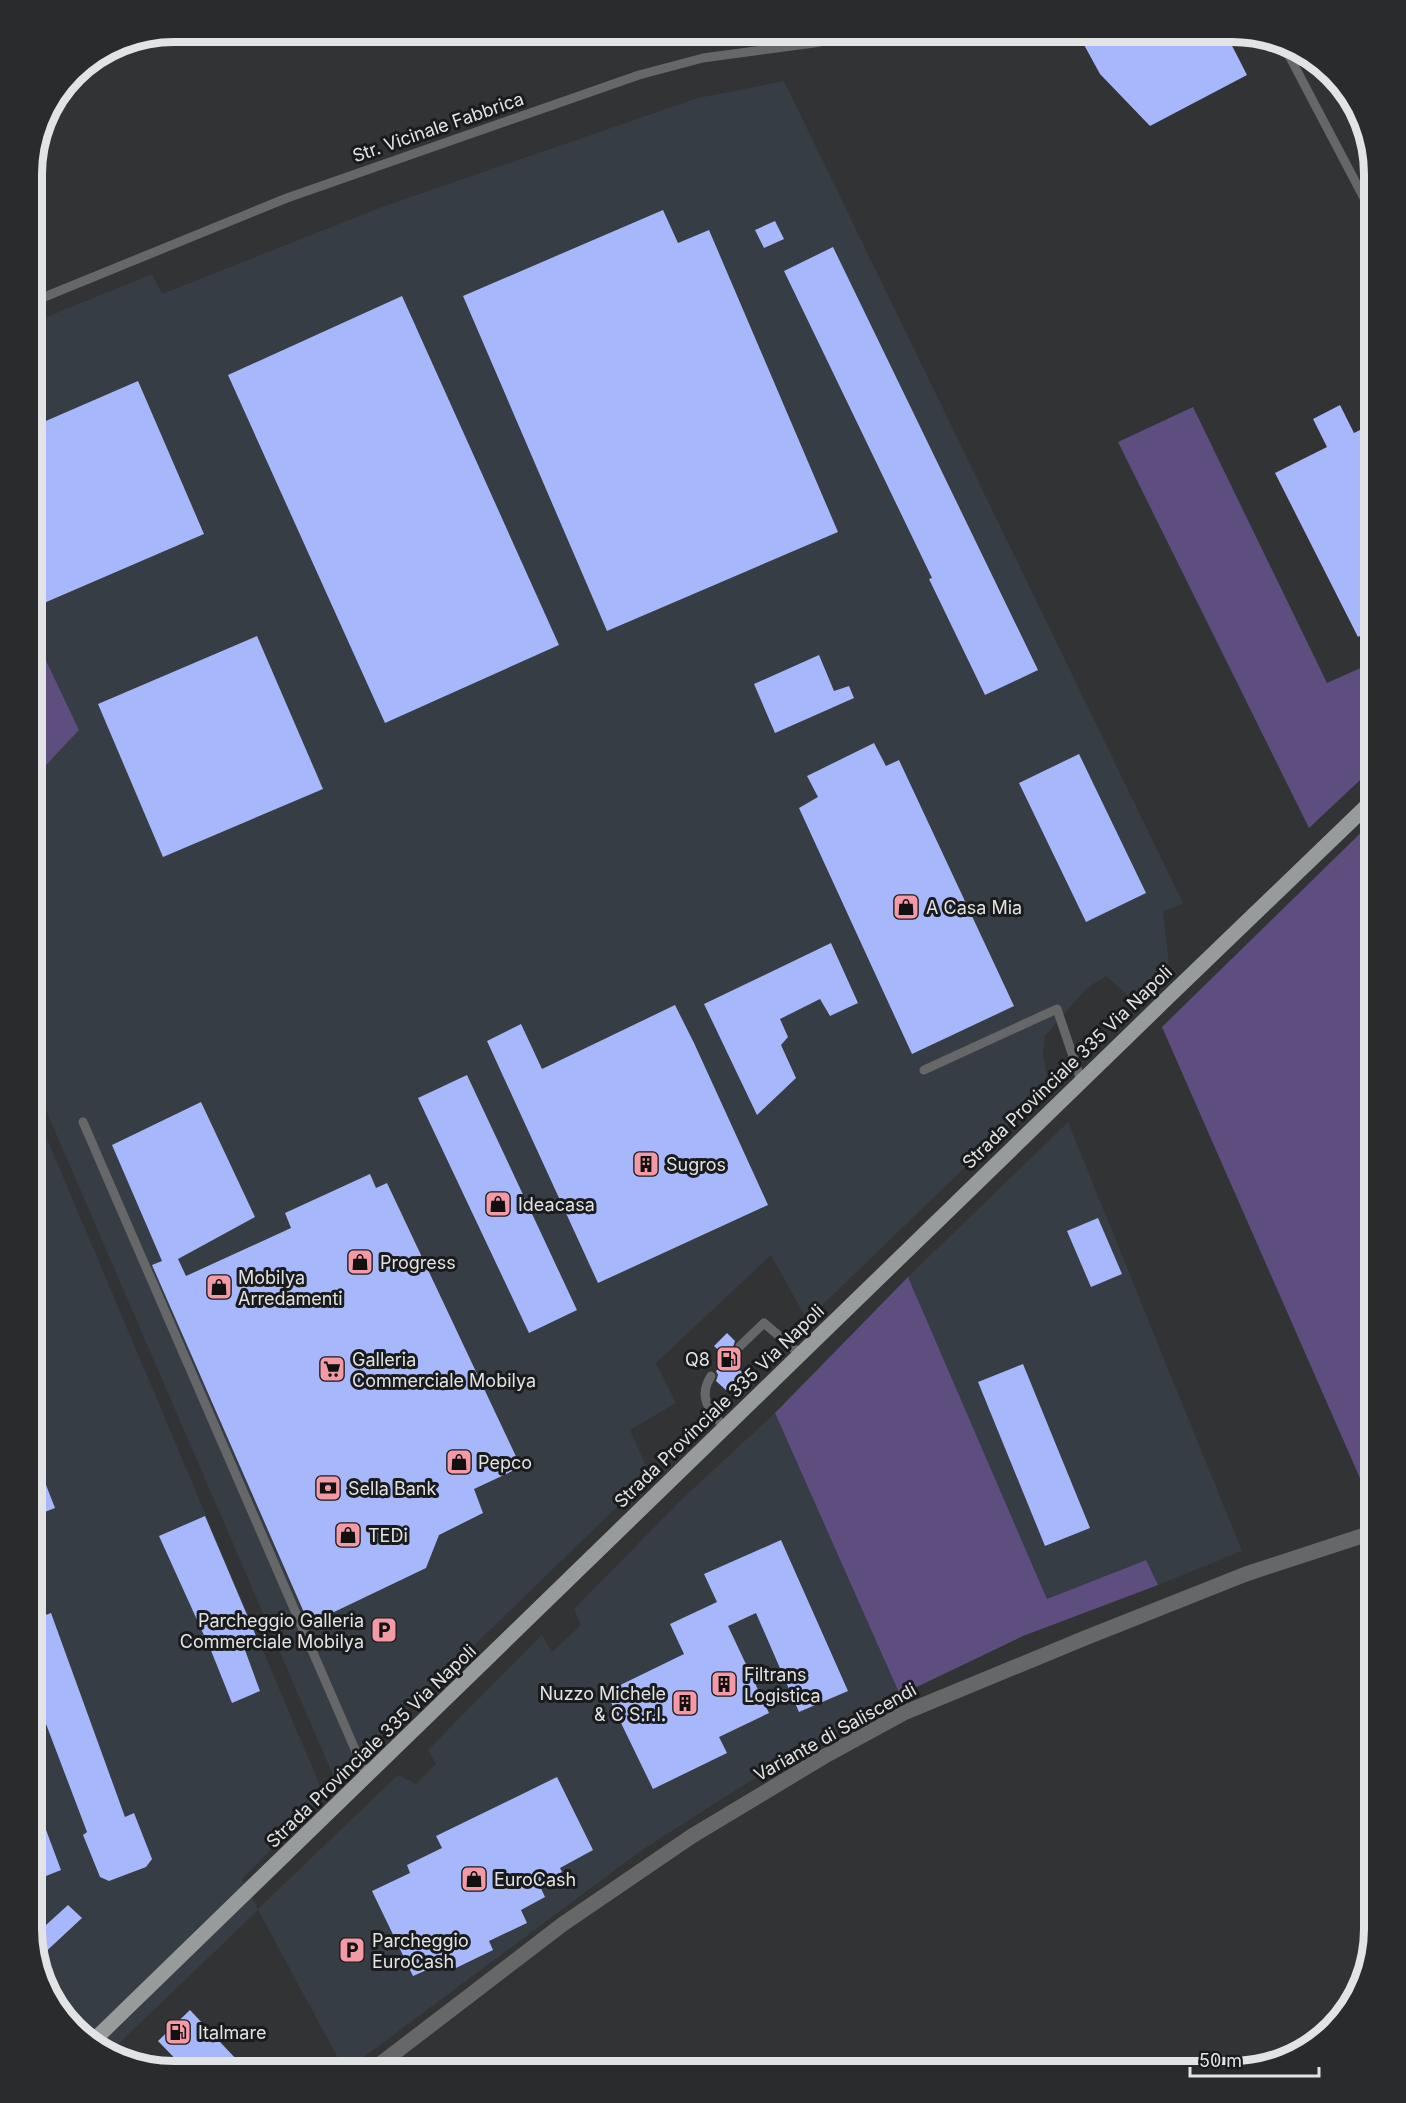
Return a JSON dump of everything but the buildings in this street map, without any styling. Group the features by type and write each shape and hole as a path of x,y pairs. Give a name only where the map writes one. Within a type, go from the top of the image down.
{"main road":[{"name":"Strada Provinciale 335 Via Napoli","path":"98,2036 1081,1080 1364,809"}],"street":[{"name":"Variante di Saliscendi","path":"384,2061 563,1924 692,1836 825,1756 906,1712 1246,1574 1364,1535"}],"lane":[{"name":"Str. Vicinale Fabbrica","path":"42,298 287,198 639,75 703,58 819,42"},
{"path":"1289,56 1364,198"},
{"path":"924,1070 1057,1009 1081,1080"},
{"path":"83,1122 367,1777"},
{"path":"740,1346 764,1323 800,1354"},
{"path":"711,1376 706,1384 704,1395 709,1410 725,1428"}],"shaded area":[{"path":"784,81 1183,903 1163,912 1169,965 1132,999 1106,976 1086,989 1045,1036 1043,1055 1049,1086 807,1320 771,1255 656,1363 676,1403 630,1430 650,1475 335,1780 42,1101 42,769 79,730 42,652 42,319 152,274 162,294 382,207 698,98"},
{"path":"1193,407 1327,683 1364,666 1364,776 1309,828 1118,442"},
{"path":"42,652 79,730 42,769"},
{"path":"1364,830 1364,1487 1162,1027"},
{"path":"1068,1122 1242,1551 1158,1585 1145,1560 1047,1599 908,1277"},
{"path":"42,1127 324,1795 242,1879 258,1909 398,1775 416,1784 436,1764 428,1750 542,1635 552,1652 581,1625 574,1609 681,1500 775,1413 900,1695 744,1785 642,1850 358,2061 340,2061 258,1910 115,2047 87,2028 69,2009 52,1979 47,1963 42,1929"},
{"path":"908,1277 1047,1599 1146,1560 1158,1585 1023,1636 900,1695 775,1413"}],"place":[{"name":"A Casa Mia","path":"906,907"},
{"name":"Sugros","path":"646,1164"},
{"name":"Ideacasa","path":"498,1204"},
{"name":"Progress","path":"360,1262"},
{"name":"Mobilya Arredamenti","path":"219,1287"},
{"name":"Q8","path":"729,1359"},
{"name":"Galleria Commerciale Mobilya","path":"332,1369"},
{"name":"Pepco","path":"459,1462"},
{"name":"Sella Bank","path":"328,1488"},
{"name":"TEDi","path":"348,1535"},
{"name":"Parcheggio Galleria Commerciale Mobilya","path":"384,1630"},
{"name":"Filtrans Logistica","path":"724,1684"},
{"name":"Nuzzo Michele & C S.r.l.","path":"685,1703"},
{"name":"EuroCash","path":"474,1879"},
{"name":"Parcheggio EuroCash","path":"352,1950"},
{"name":"Italmare","path":"178,2032"}]}
